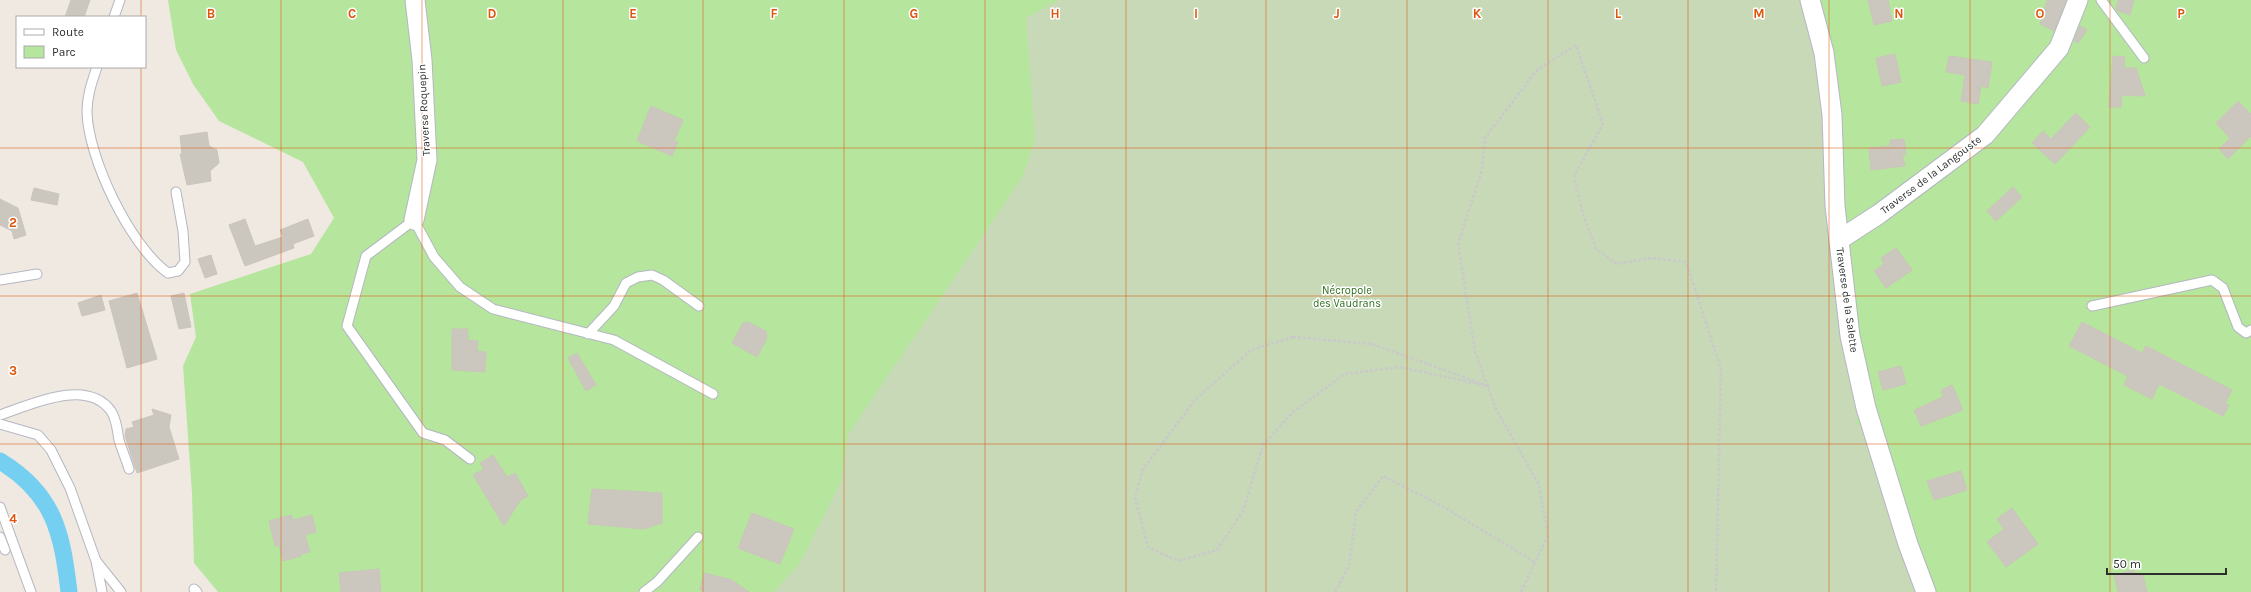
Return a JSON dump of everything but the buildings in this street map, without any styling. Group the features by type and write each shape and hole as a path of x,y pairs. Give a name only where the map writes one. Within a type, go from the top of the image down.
{"street":[{"name":"Traverse Roquepin","path":"414,220 427,160 422,60 415,0"},
{"name":"Traverse de la Salette","path":"1810,0 1824,53 1832,115 1835,206 1850,336 1866,408 1908,544 1926,592"},
{"name":"Traverse de la Langouste","path":"1838,240 1879,214 1985,135 2059,48 2078,0"}],"lane":[{"path":"114,16 120,0"},
{"path":"2100,0 2144,58"},
{"path":"97,68 88,94 87,113 97,164 116,202 141,246 158,265 168,272 178,271 185,262 183,231 176,192"},
{"path":"470,460 445,440 423,433 347,326 366,256 414,220 434,257 460,287 493,309 614,340 713,394"},
{"path":"0,280 37,274"},
{"path":"588,334 614,306 626,283 638,277 652,275 664,280 699,306"},
{"path":"2092,306 2212,280 2223,288 2238,328 2246,333 2251,330"},
{"path":"0,415 41,401 81,393 99,400 111,410 117,425 119,440 129,469"},
{"path":"0,424 38,435 51,450 70,488 96,560 102,592"},
{"path":"0,507 31,592"},
{"path":"0,537 5,550"},
{"path":"644,592 657,582 698,537"},
{"path":"96,560 121,592"}],"path":[{"path":"1521,592 1548,535 1539,485 1495,407 1475,350 1458,244 1482,170 1485,138 1537,70 1576,45 1603,124 1574,176 1583,214 1596,249 1617,264 1651,258 1686,262 1720,369 1716,592"},
{"path":"1293,338 1372,344 1488,386 1400,367 1345,374 1294,412 1263,444 1243,511 1216,550 1178,561 1148,547 1135,497 1143,469 1195,400 1251,350 1293,338"},
{"path":"1335,592 1349,566 1356,512 1383,476 1442,506 1536,562"}],"green space":[{"path":"168,0 2251,0 2251,592 218,592 194,563 192,493 183,366 196,337 190,294 311,254 334,218 303,162 219,121 193,84 176,50"},
{"name":"Nécropole des Vaudrans","path":"1059,0 1800,0 1818,65 1860,406 1856,423 1866,429 1920,592 774,592 800,563 841,482 848,435 1023,176 1035,140 1026,18"}],"waterway":[{"path":"0,461 33,487 44,501 52,516 63,551 69,592"}]}
